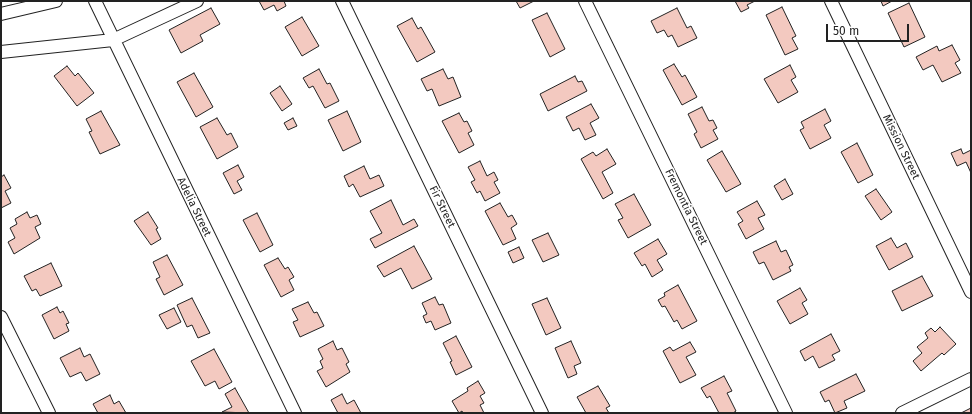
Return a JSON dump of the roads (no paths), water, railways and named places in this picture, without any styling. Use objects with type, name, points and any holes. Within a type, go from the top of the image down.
[{"type":"street","points":[[1,14],[56,1]]},
{"type":"street","name":"Adelia Street","points":[[94,1],[295,413]]},
{"type":"street","points":[[1,52],[113,40],[197,1]]},
{"type":"street","name":"Fir Street","points":[[342,1],[542,413]]},
{"type":"street","name":"Fremontia Street","points":[[585,1],[786,413]]},
{"type":"street","name":"Mission Street","points":[[831,1],[971,292]]},
{"type":"street","points":[[1,317],[49,413]]},
{"type":"street","points":[[902,413],[971,379]]}]
